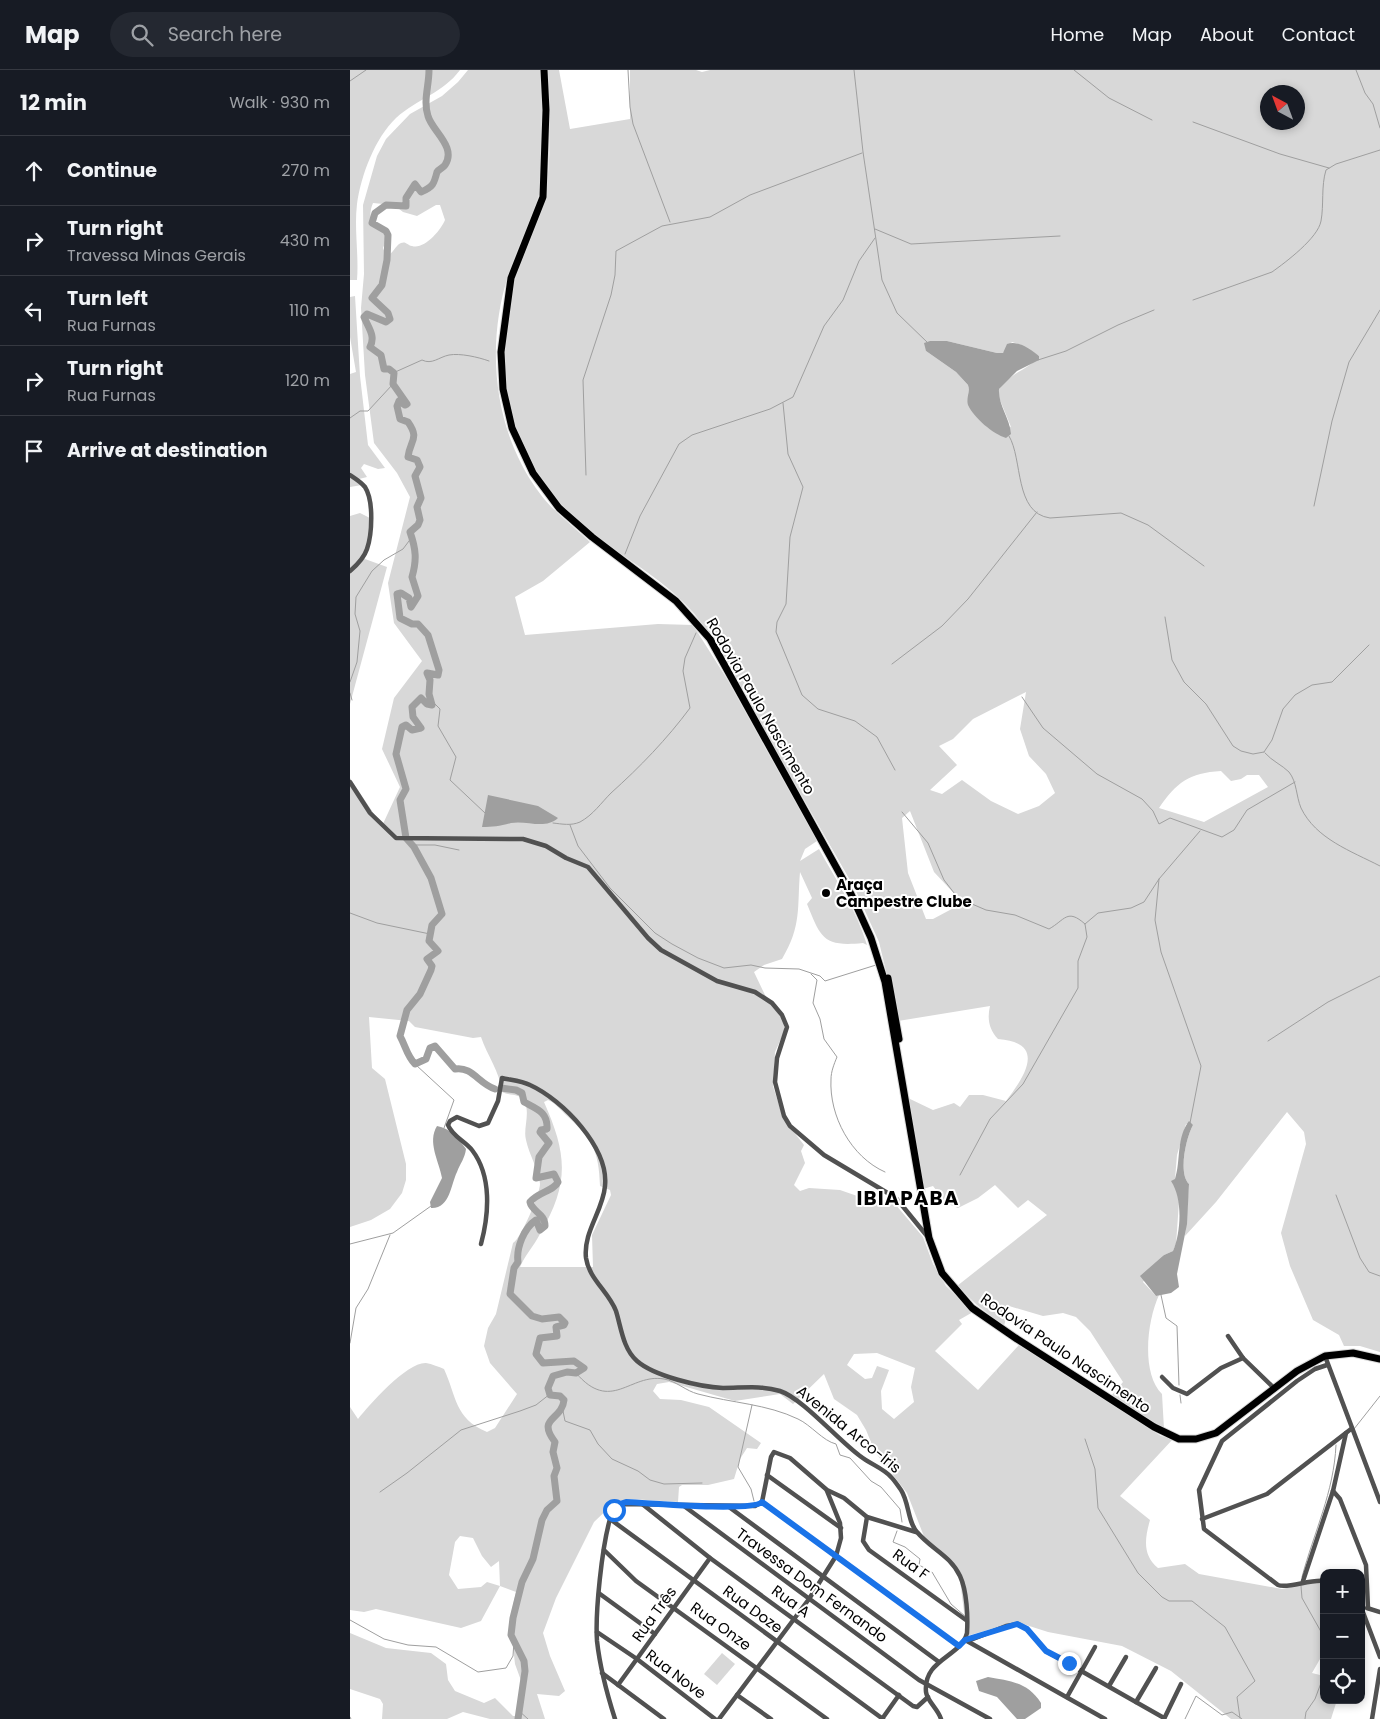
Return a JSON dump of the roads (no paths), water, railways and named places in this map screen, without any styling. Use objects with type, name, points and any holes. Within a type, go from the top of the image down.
[{"type":"main road","name":"Rodovia Paulo Nascimento","points":[[544,70],[546,110],[543,196],[511,278],[500,352],[503,389],[512,428],[533,473],[559,508],[592,537],[676,601],[705,632],[835,864],[847,878],[860,901],[882,956],[895,1010],[899,1058],[929,1238],[942,1273],[972,1308],[1017,1340],[1166,1434],[1187,1440],[1206,1437],[1224,1428],[1260,1405],[1275,1388],[1306,1365],[1325,1356],[1353,1353],[1380,1359]]},
{"type":"street","points":[[350,475],[364,486],[369,495],[371,507],[367,550],[362,560],[350,571]]},
{"type":"street","points":[[350,782],[376,821],[392,836],[401,838],[517,839],[546,846],[588,868],[648,938],[661,950],[708,976],[755,992],[772,1004],[782,1015],[787,1027],[777,1058],[775,1082],[784,1116],[790,1126],[824,1155],[896,1198],[929,1238]]},
{"type":"street","name":"Avenida Arco-Íris","points":[[481,1244],[486,1212],[486,1188],[476,1157],[467,1145],[450,1130],[448,1124],[457,1117],[479,1126],[488,1123],[495,1110],[502,1078],[529,1084],[542,1091],[573,1119],[598,1150],[604,1164],[606,1185],[587,1239],[586,1258],[588,1269],[613,1303],[630,1354],[644,1366],[688,1382],[721,1388],[758,1386],[782,1392],[798,1401],[847,1446],[890,1476],[904,1496],[916,1532]]},
{"type":"street","points":[[1228,1336],[1243,1358],[1275,1388]]},
{"type":"street","points":[[1325,1356],[1380,1502]]},
{"type":"street","points":[[1162,1377],[1173,1388],[1187,1394],[1221,1368],[1243,1358]]},
{"type":"street","points":[[1320,1581],[1303,1581],[1284,1587],[1278,1585],[1206,1531],[1202,1527],[1199,1490],[1222,1441],[1260,1405],[1308,1373],[1327,1365]]},
{"type":"street","points":[[1202,1519],[1268,1494],[1351,1429]]},
{"type":"street","points":[[1303,1581],[1333,1491],[1346,1433]]},
{"type":"street","points":[[615,1719],[602,1673],[597,1632],[604,1550],[610,1519],[614,1510],[620,1504],[641,1503],[728,1507],[756,1506],[762,1502],[772,1454],[778,1452],[799,1465],[827,1490],[844,1498],[867,1517],[916,1532],[944,1554],[958,1571],[962,1581],[968,1631],[966,1641]]},
{"type":"street","points":[[767,1475],[840,1528]]},
{"type":"street","points":[[717,1719],[809,1599],[836,1556],[841,1538],[840,1528],[835,1506],[827,1490]]},
{"type":"street","points":[[1333,1491],[1340,1499],[1366,1564],[1365,1586]]},
{"type":"street","points":[[762,1502],[959,1646]]},
{"type":"street","name":"Rua A","points":[[641,1503],[710,1558],[914,1707],[928,1697]]},
{"type":"street","name":"Travessa Dom Fernando","points":[[683,1505],[919,1680],[990,1719]]},
{"type":"street","points":[[728,1507],[939,1662]]},
{"type":"street","name":"Rua F","points":[[867,1517],[863,1535],[865,1546],[966,1620]]},
{"type":"street","name":"Rua Doze","points":[[610,1519],[882,1719]]},
{"type":"street","name":"Rua Onze","points":[[604,1550],[628,1574],[827,1719]]},
{"type":"street","name":"Rua Três","points":[[618,1685],[710,1558]]},
{"type":"street","points":[[600,1594],[655,1634]]},
{"type":"street","points":[[1365,1608],[1380,1612]]},
{"type":"street","points":[[1365,1611],[1380,1657]]},
{"type":"street","points":[[941,1719],[928,1697],[927,1683],[929,1674],[939,1662],[966,1641],[1006,1626],[1018,1624],[1027,1629],[1046,1651],[1082,1670],[1164,1719],[1181,1684]]},
{"type":"street","name":"Rua Nove","points":[[597,1632],[637,1659],[717,1719]]},
{"type":"street","points":[[966,1641],[1105,1719]]},
{"type":"street","points":[[1067,1696],[1095,1647]]},
{"type":"street","points":[[1109,1686],[1126,1657]]},
{"type":"street","points":[[1136,1702],[1156,1668]]},
{"type":"street","points":[[1372,1719],[1380,1669]]},
{"type":"street","points":[[602,1673],[664,1719]]},
{"type":"street","points":[[737,1695],[772,1719]]},
{"type":"street","points":[[882,1719],[899,1695]]},
{"type":"waterway","points":[[350,81],[366,70]]},
{"type":"waterway","points":[[429,70],[426,99],[428,116],[446,146],[448,158],[445,165],[437,172],[431,187],[421,192],[415,184],[406,198],[406,206],[386,205],[375,213],[372,223],[386,231],[388,235],[387,260],[382,285],[372,298],[388,313],[390,319],[386,322],[367,314],[364,317],[372,335],[370,347],[381,355],[384,369],[389,369],[394,373],[393,384],[407,404],[405,405],[399,401],[397,406],[400,419],[408,422],[414,436],[408,457],[417,460],[420,467],[415,476],[421,498],[417,507],[420,520],[418,525],[410,532],[415,554],[412,577],[418,596],[411,607],[409,598],[401,593],[397,594],[400,618],[412,624],[418,624],[428,635],[439,670],[438,675],[427,673],[430,680],[429,694],[432,705],[427,704],[421,698],[412,707],[413,717],[421,728],[412,730],[406,725],[402,727],[396,754],[406,789],[400,800],[406,838],[414,847],[431,878],[442,914],[432,925],[429,941],[438,951],[427,959],[432,966],[431,970],[420,994],[407,1010],[400,1036],[408,1055],[415,1064],[426,1059],[430,1048],[435,1046],[455,1069],[466,1070],[489,1087],[495,1089]]},
{"type":"waterway","points":[[628,70],[633,124],[670,222]]},
{"type":"waterway","points":[[854,70],[863,152],[882,280],[897,313],[928,343]]},
{"type":"waterway","points":[[1074,70],[1109,98],[1152,120]]},
{"type":"waterway","points":[[1356,70],[1365,93],[1373,104],[1380,128]]},
{"type":"waterway","points":[[1193,122],[1280,154],[1329,168]]},
{"type":"waterway","points":[[1193,300],[1272,272],[1285,262],[1301,249],[1319,228],[1326,170],[1336,164],[1380,150]]},
{"type":"waterway","points":[[586,475],[583,380],[611,295],[615,275],[616,251],[662,226],[710,217],[750,195],[862,153]]},
{"type":"waterway","points":[[875,229],[911,244],[1060,236]]},
{"type":"waterway","points":[[625,554],[640,516],[679,444],[692,435],[770,409],[793,397],[824,326],[843,300],[859,261],[875,238]]},
{"type":"waterway","points":[[1038,360],[1066,351],[1118,325],[1154,310]]},
{"type":"waterway","points":[[1314,506],[1332,421],[1349,362],[1380,310]]},
{"type":"waterway","points":[[393,373],[422,360],[429,362],[449,355],[469,356],[489,361]]},
{"type":"waterway","points":[[350,418],[360,411],[368,411],[393,384]]},
{"type":"waterway","points":[[783,403],[788,454],[803,487],[790,537],[786,604],[777,622],[776,632],[802,695],[818,709],[855,721],[877,737],[895,770]]},
{"type":"waterway","points":[[1009,436],[1025,496],[1030,506],[1038,514],[1050,518],[1121,513],[1148,525],[1204,566]]},
{"type":"waterway","points":[[892,664],[942,626],[968,599],[1037,512]]},
{"type":"waterway","points":[[350,682],[357,662],[360,631],[355,614],[356,597],[372,571],[384,560],[403,549],[412,537]]},
{"type":"waterway","points":[[1165,617],[1172,660],[1184,682],[1206,704],[1233,746],[1241,751],[1253,754],[1264,752]]},
{"type":"waterway","points":[[553,823],[573,824],[589,816],[653,752],[690,708],[683,671],[685,658],[696,633]]},
{"type":"waterway","points":[[1264,752],[1272,740],[1283,709],[1295,695],[1312,685],[1332,682],[1369,645]]},
{"type":"waterway","points":[[350,693],[352,700]]},
{"type":"waterway","points":[[1022,697],[1043,728],[1097,774],[1142,799],[1153,811],[1159,824],[1170,818],[1222,837],[1234,830],[1247,810],[1295,782]]},
{"type":"waterway","points":[[432,701],[440,709],[438,726],[456,757],[450,780],[485,813]]},
{"type":"waterway","points":[[1265,753],[1289,772],[1294,780],[1301,808],[1316,828],[1335,843],[1380,866]]},
{"type":"waterway","points":[[902,812],[928,843],[944,880],[958,898],[986,910],[1015,915],[1049,929],[1070,916],[1079,919],[1085,924],[1087,937],[1078,961],[1078,988],[1023,1084],[990,1119],[960,1175]]},
{"type":"waterway","points":[[570,825],[578,846],[610,888],[655,933],[698,958],[724,968],[751,965],[765,968],[799,969],[820,976],[825,981],[876,965]]},
{"type":"waterway","points":[[1085,924],[1098,913],[1131,908],[1144,902],[1159,879],[1200,831]]},
{"type":"waterway","points":[[413,845],[435,845],[459,850]]},
{"type":"waterway","points":[[1159,879],[1155,920],[1161,952],[1201,1066],[1190,1123]]},
{"type":"waterway","points":[[350,913],[377,923],[430,934]]},
{"type":"waterway","points":[[811,974],[817,980],[813,1003],[820,1019],[824,1039],[837,1057],[832,1071],[831,1093],[838,1121],[852,1146],[873,1165],[885,1172]]},
{"type":"waterway","points":[[1268,1041],[1328,1002],[1380,976]]},
{"type":"waterway","points":[[416,1065],[454,1100],[444,1128]]},
{"type":"waterway","points":[[501,1088],[516,1090],[522,1093],[524,1102],[544,1115],[547,1129],[540,1132],[549,1143],[539,1157],[536,1178],[554,1174],[558,1182],[553,1188],[530,1202],[543,1218],[545,1226],[540,1230],[536,1220],[525,1233],[518,1251],[518,1262],[514,1268],[510,1294],[532,1316],[542,1319],[559,1317],[565,1323],[556,1327],[557,1336],[540,1338],[536,1354],[543,1363],[574,1361],[584,1368],[576,1373],[567,1372],[553,1376],[548,1388],[550,1395],[560,1396],[564,1400],[562,1407],[549,1423],[548,1428],[555,1442],[553,1452],[557,1468],[554,1476],[557,1501],[547,1510],[542,1520],[533,1559],[522,1582],[513,1618],[511,1635],[524,1661],[525,1671],[518,1719]]},
{"type":"waterway","points":[[1336,1195],[1360,1258],[1369,1272],[1380,1276]]},
{"type":"waterway","points":[[350,1244],[393,1233],[431,1206]]},
{"type":"waterway","points":[[350,1343],[356,1308],[368,1289],[390,1235]]},
{"type":"waterway","points":[[1161,1295],[1166,1318],[1177,1326],[1179,1385]]},
{"type":"waterway","points":[[576,1373],[588,1385],[600,1390],[610,1391],[641,1381],[664,1379],[698,1394],[762,1407],[798,1419],[826,1440],[836,1444],[840,1455],[850,1458],[871,1481],[881,1487],[900,1509],[902,1522]]},
{"type":"waterway","points":[[380,1492],[461,1430],[536,1405],[550,1394]]},
{"type":"waterway","points":[[1180,1395],[1181,1403]]},
{"type":"waterway","points":[[1354,1429],[1380,1396]]},
{"type":"waterway","points":[[752,1405],[738,1467],[751,1489],[754,1501]]},
{"type":"waterway","points":[[562,1406],[565,1421],[590,1430],[598,1444],[612,1459],[638,1471],[650,1480],[664,1484],[702,1483]]},
{"type":"waterway","points":[[1085,1439],[1095,1469],[1098,1508],[1138,1573],[1162,1597],[1169,1601],[1192,1601],[1225,1627],[1255,1681],[1237,1697],[1240,1718]]},
{"type":"waterway","points":[[1302,1577],[1328,1496],[1336,1445]]},
{"type":"waterway","points":[[897,1531],[893,1542],[905,1547],[920,1559],[919,1565],[932,1572],[951,1604],[966,1617]]},
{"type":"waterway","points":[[1301,1586],[1302,1598],[1320,1630]]},
{"type":"waterway","points":[[350,1620],[384,1639],[408,1645],[436,1647],[478,1672],[506,1668],[513,1656],[514,1641]]},
{"type":"waterway","points":[[1305,1719],[1306,1712],[1315,1699],[1320,1686]]},
{"type":"waterway","points":[[1185,1719],[1196,1696],[1222,1715],[1232,1712],[1242,1719]]},
{"type":"waterway","points":[[518,1710],[528,1719]]},
{"type":"place","name":"Araça Campestre Clube","points":[[826,893]]},
{"type":"district","name":"IBIAPABA","points":[[908,1198]]}]
